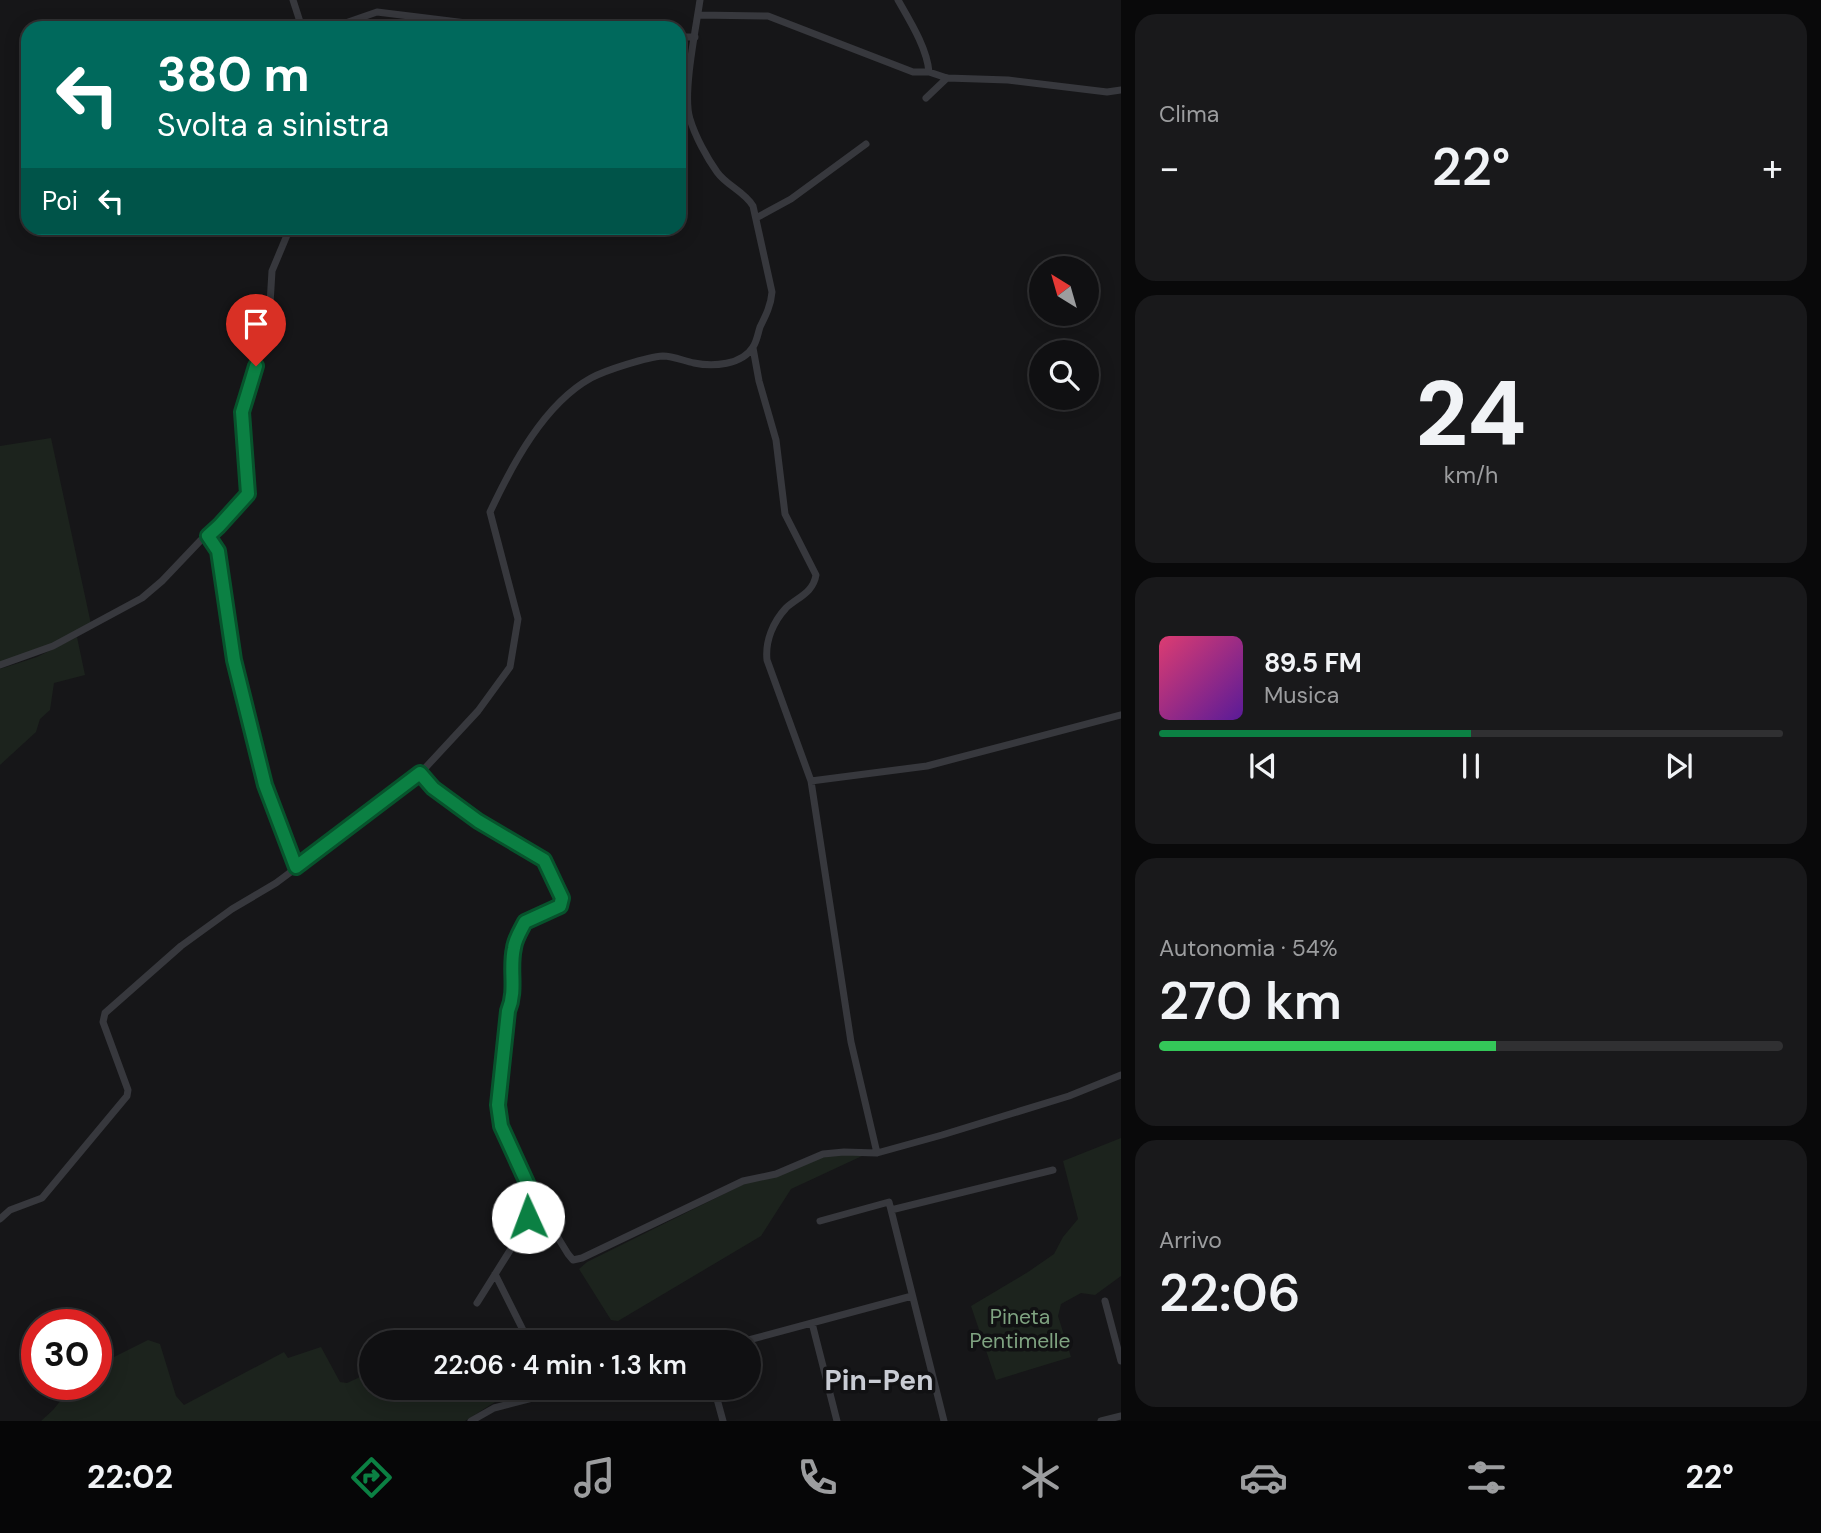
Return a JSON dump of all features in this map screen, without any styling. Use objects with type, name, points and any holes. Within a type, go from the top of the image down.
[{"type":"street","points":[[293,0],[300,21]]},
{"type":"street","points":[[700,0],[688,85],[690,120],[719,175],[749,199],[756,218],[772,292],[772,301],[753,348],[758,381],[776,440],[785,514],[816,575],[815,584],[781,614],[768,638],[766,648],[772,678],[811,781],[851,1042],[877,1153]]},
{"type":"street","points":[[898,0],[911,22],[929,64],[929,72]]},
{"type":"street","points":[[351,21],[377,12],[450,21]]},
{"type":"street","points":[[698,15],[768,16],[913,72],[929,72],[947,78],[1008,80],[1107,92],[1121,90]]},
{"type":"street","points":[[686,37],[695,37]]},
{"type":"street","points":[[926,98],[947,78]]},
{"type":"street","points":[[756,218],[791,199],[866,144]]},
{"type":"street","points":[[0,665],[53,646],[142,598],[219,526],[248,494],[242,412],[253,380],[270,304],[272,271],[287,235]]},
{"type":"street","points":[[0,1219],[10,1210],[42,1198],[127,1096],[128,1090],[103,1021],[105,1013],[181,946],[232,909],[276,883],[420,773],[478,712],[510,667],[518,619],[490,512],[529,439],[562,400],[594,376],[623,366],[663,356],[697,364],[718,365],[734,360],[753,348]]},
{"type":"street","points":[[208,536],[218,551],[234,660],[265,785],[296,867]]},
{"type":"street","points":[[811,781],[926,766],[1121,715]]},
{"type":"street","points":[[420,773],[433,788],[478,821],[544,860],[562,898],[560,906],[525,922],[513,948],[513,999],[508,1011],[498,1105],[501,1126],[533,1196],[573,1259],[582,1258],[743,1181],[776,1174],[823,1154],[877,1153],[1069,1096],[1121,1075]]},
{"type":"street","points":[[891,1210],[1053,1170]]},
{"type":"street","points":[[477,1303],[528,1217],[533,1196]]},
{"type":"street","points":[[820,1221],[889,1202],[944,1421]]},
{"type":"street","points":[[495,1274],[523,1330]]},
{"type":"street","points":[[761,1337],[912,1296]]},
{"type":"street","points":[[1105,1301],[1121,1361]]},
{"type":"street","points":[[811,1323],[837,1421]]},
{"type":"street","points":[[471,1421],[494,1408],[525,1400]]},
{"type":"street","points":[[717,1400],[723,1421]]},
{"type":"street","points":[[1101,1421],[1121,1416]]},
{"type":"green space","points":[[51,438],[91,624],[54,645],[0,664],[0,446]]},
{"type":"green space","points":[[77,637],[85,675],[54,683],[50,710],[40,719],[36,732],[0,765],[0,669],[37,657]]},
{"type":"green space","name":"Pineta Pentimelle","points":[[1121,1138],[1121,1276],[1095,1295],[1081,1293],[1061,1304],[1058,1316],[1071,1357],[996,1380],[971,1306],[1054,1254],[1063,1237],[1078,1219],[1063,1161]]},
{"type":"green space","points":[[832,1153],[862,1156],[791,1189],[761,1236],[618,1321],[611,1320],[579,1269],[587,1262],[744,1184]]},
{"type":"green space","points":[[148,1340],[160,1344],[176,1396],[184,1405],[284,1352],[288,1358],[321,1347],[340,1382],[347,1383],[359,1378],[359,1400],[502,1400],[465,1421],[41,1421],[61,1400],[112,1400],[112,1358]]},
{"type":"district","name":"Pin-Pen","points":[[879,1380]]},
{"type":"route","points":[[256,366],[242,412],[248,494],[208,536],[218,551],[234,660],[265,785],[296,867],[420,773],[433,788],[478,821],[544,860],[562,898],[560,906],[525,922],[513,948],[513,999],[508,1011],[498,1105],[501,1126],[533,1196],[528,1217]]}]
